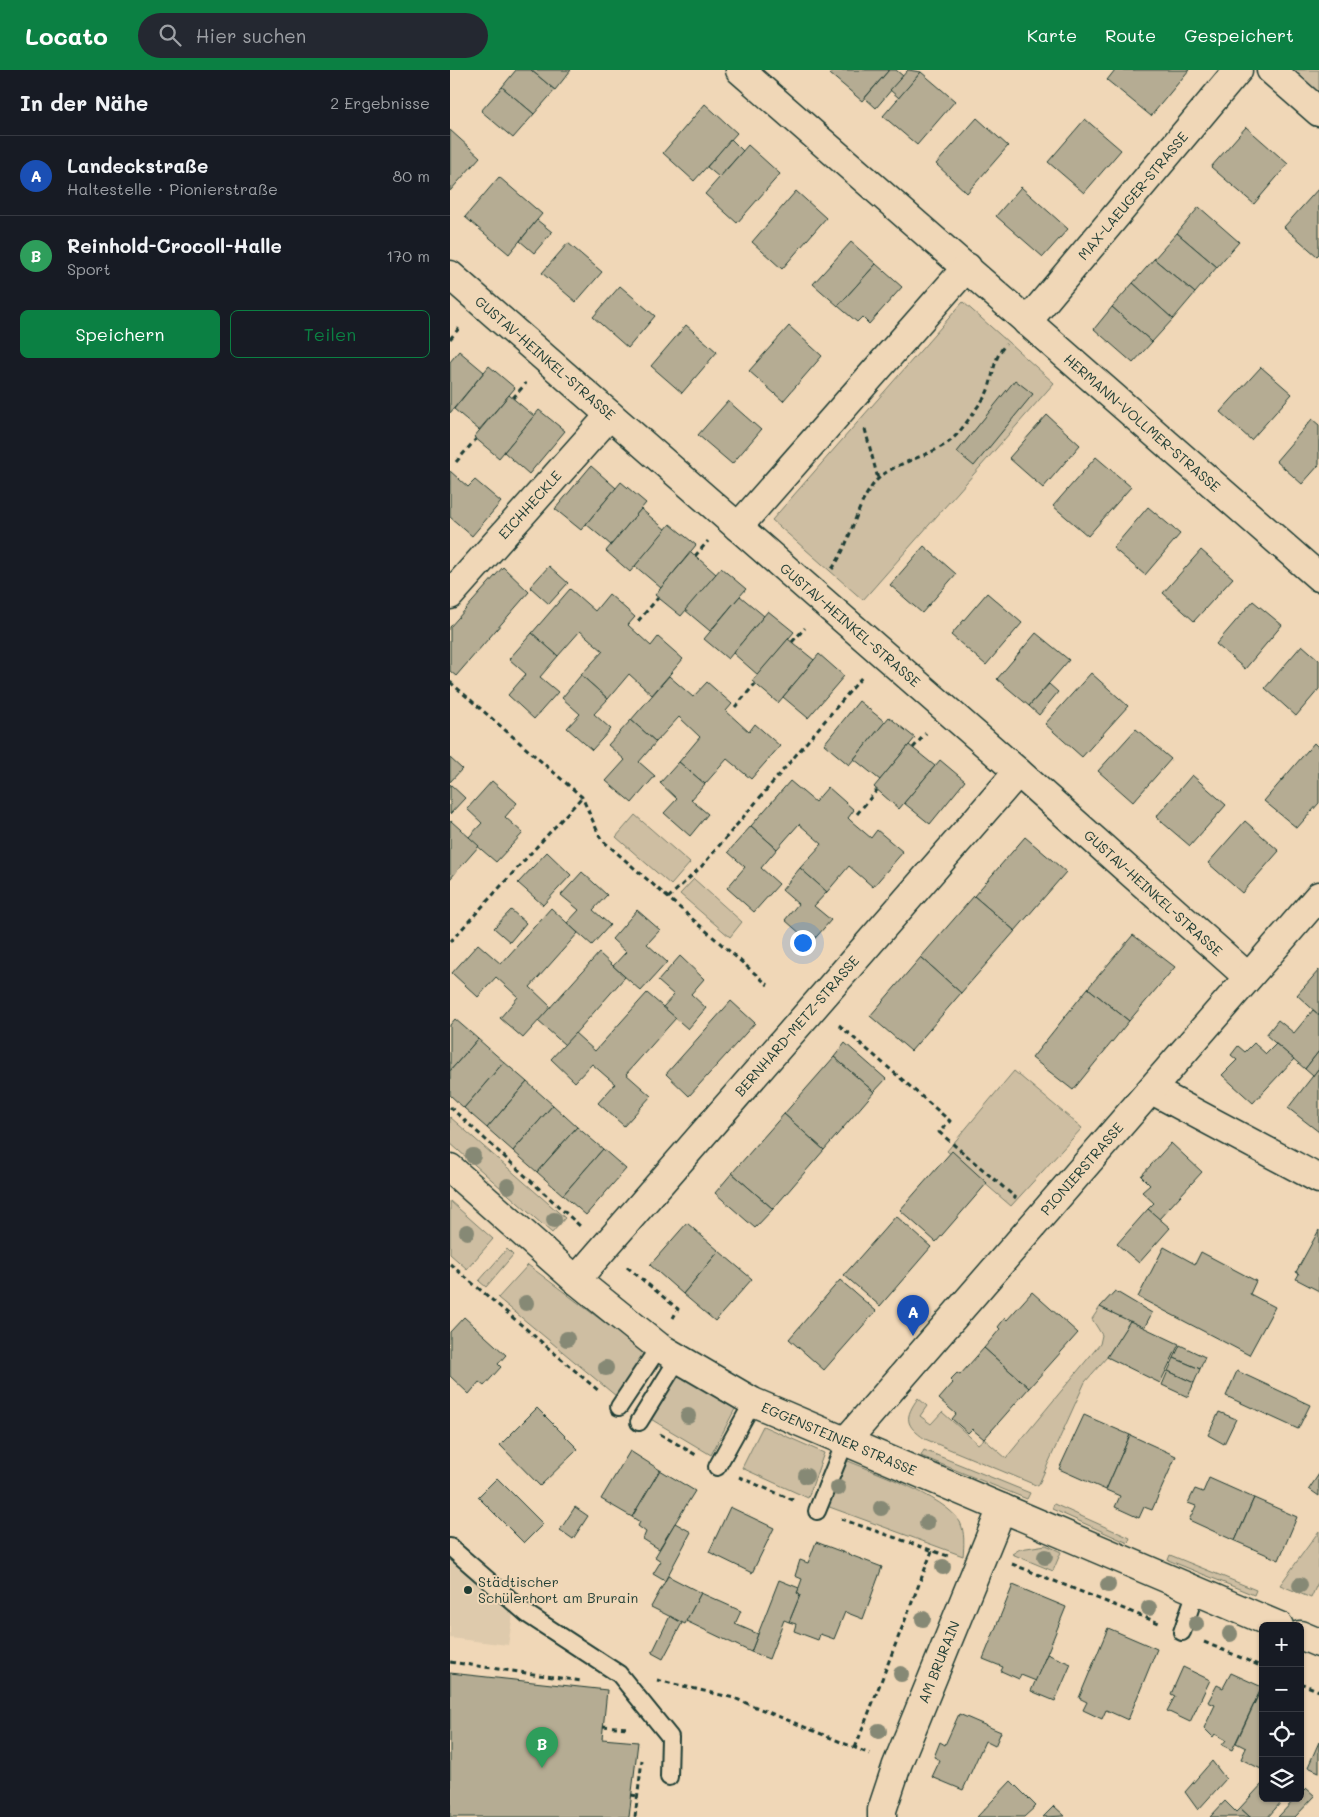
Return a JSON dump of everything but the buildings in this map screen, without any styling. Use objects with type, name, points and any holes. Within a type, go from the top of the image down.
[{"type":"street","name":"HERMANN-VOLLMER-STRASSE","points":[[740,70],[1319,577]]},
{"type":"street","name":"MAX-LAEUGER-STRASSE","points":[[1028,322],[1238,70]]},
{"type":"street","points":[[1271,70],[1319,112]]},
{"type":"street","points":[[738,527],[967,267]]},
{"type":"street","name":"GUSTAV-HEINKEL-STRASSE","points":[[450,275],[1018,772],[1248,977]]},
{"type":"street","name":"EICHHECKLE","points":[[450,595],[610,415]]},
{"type":"street","name":"BERNHARD-METZ-STRASSE","points":[[576,1280],[1018,772]]},
{"type":"street","name":"PIONIERSTRASSE","points":[[845,1442],[1319,896]]},
{"type":"street","points":[[1152,1090],[1319,1179]]},
{"type":"street","name":"EGGENSTEINER STRASSE","points":[[450,1168],[576,1280],[668,1353],[753,1402],[1270,1622]]},
{"type":"street","name":"AM BRURAIN","points":[[882,1817],[882,1810],[897,1765],[1002,1508]]},
{"type":"street","points":[[1304,1637],[1319,1643]]},
{"type":"lane","points":[[619,1407],[668,1353]]},
{"type":"lane","points":[[639,1422],[668,1353]]},
{"type":"lane","points":[[717,1467],[753,1402]]},
{"type":"lane","points":[[818,1511],[845,1442]]},
{"type":"lane","points":[[450,1547],[527,1614],[620,1674],[670,1737],[669,1777]]},
{"type":"lane","points":[[1182,1632],[1196,1591]]},
{"type":"path","points":[[813,593],[840,558],[863,499],[878,479],[909,461],[950,442],[988,394],[997,354],[1028,322]]},
{"type":"path","points":[[856,392],[878,479]]},
{"type":"path","points":[[456,462],[476,439]]},
{"type":"path","points":[[638,621],[658,598]]},
{"type":"path","points":[[668,898],[701,867],[882,654]]},
{"type":"path","points":[[450,682],[582,797],[601,839],[768,985]]},
{"type":"path","points":[[735,707],[756,684]]},
{"type":"path","points":[[857,814],[877,790]]},
{"type":"path","points":[[450,942],[582,797]]},
{"type":"path","points":[[816,1005],[950,1121],[939,1132],[1039,1218]]},
{"type":"path","points":[[450,1107],[604,1248],[678,1309],[668,1353]]},
{"type":"path","points":[[450,1264],[619,1407]]},
{"type":"path","points":[[639,1422],[717,1467],[818,1511],[932,1551],[980,1559],[1182,1632],[1259,1665]]},
{"type":"path","points":[[855,1748],[932,1551]]},
{"type":"path","points":[[450,1662],[587,1682]]},
{"type":"path","points":[[603,1726],[645,1730],[651,1678],[734,1698],[897,1765]]},
{"type":"path","points":[[1304,1685],[1319,1691]]},
{"type":"path","points":[[635,1817],[642,1756]]},
{"type":"path","points":[[632,1795],[638,1796]]},
{"type":"shaded area","points":[[1290,70],[1319,70],[1319,95]]},
{"type":"shaded area","points":[[963,302],[1054,383],[863,600],[772,520]]},
{"type":"shaded area","points":[[635,815],[690,863],[671,885],[616,837]]},
{"type":"shaded area","points":[[694,879],[742,922],[730,937],[680,894]]},
{"type":"shaded area","points":[[1014,1071],[1082,1128],[1011,1206],[947,1151]]},
{"type":"shaded area","points":[[450,1117],[565,1218],[552,1233],[450,1143]]},
{"type":"shaded area","points":[[450,1201],[493,1239],[467,1269],[450,1254]]},
{"type":"shaded area","points":[[507,1249],[513,1255],[486,1287],[479,1281]]},
{"type":"shaded area","points":[[528,1265],[645,1353],[616,1396],[498,1298]]},
{"type":"shaded area","points":[[1100,1307],[1130,1321],[1107,1357],[1085,1382],[1038,1486],[925,1439],[910,1425],[910,1411],[918,1398],[927,1406],[920,1416],[931,1424],[942,1412],[978,1444],[984,1439],[1006,1458],[1100,1344],[1102,1335],[1092,1319]]},
{"type":"shaded area","points":[[676,1375],[735,1409],[711,1455],[649,1418]]},
{"type":"shaded area","points":[[763,1426],[824,1453],[808,1498],[742,1468]]},
{"type":"shaded area","points":[[924,1450],[1030,1493],[1027,1499],[921,1456]]},
{"type":"shaded area","points":[[841,1458],[906,1485],[952,1512],[960,1522],[963,1530],[963,1556],[824,1505]]},
{"type":"shaded area","points":[[1054,1504],[1130,1538],[1128,1543],[1052,1509]]},
{"type":"shaded area","points":[[1319,1531],[1319,1580],[1311,1598],[1280,1585]]},
{"type":"shaded area","points":[[1046,1545],[1061,1552],[1053,1571],[1012,1554],[1020,1549]]},
{"type":"shaded area","points":[[1170,1555],[1256,1590],[1254,1595],[1168,1560]]},
{"type":"shaded area","name":"Städtischer Schülerhort am Brurain","points":[[450,1560],[513,1615],[508,1645],[450,1638]]},
{"type":"place","name":"Landeckstraße","points":[[913,1336]]},
{"type":"place","name":"Städtischer Schülerhort am Brurain","points":[[468,1590]]},
{"type":"place","name":"Reinhold-Crocoll-Halle","points":[[542,1768]]}]
